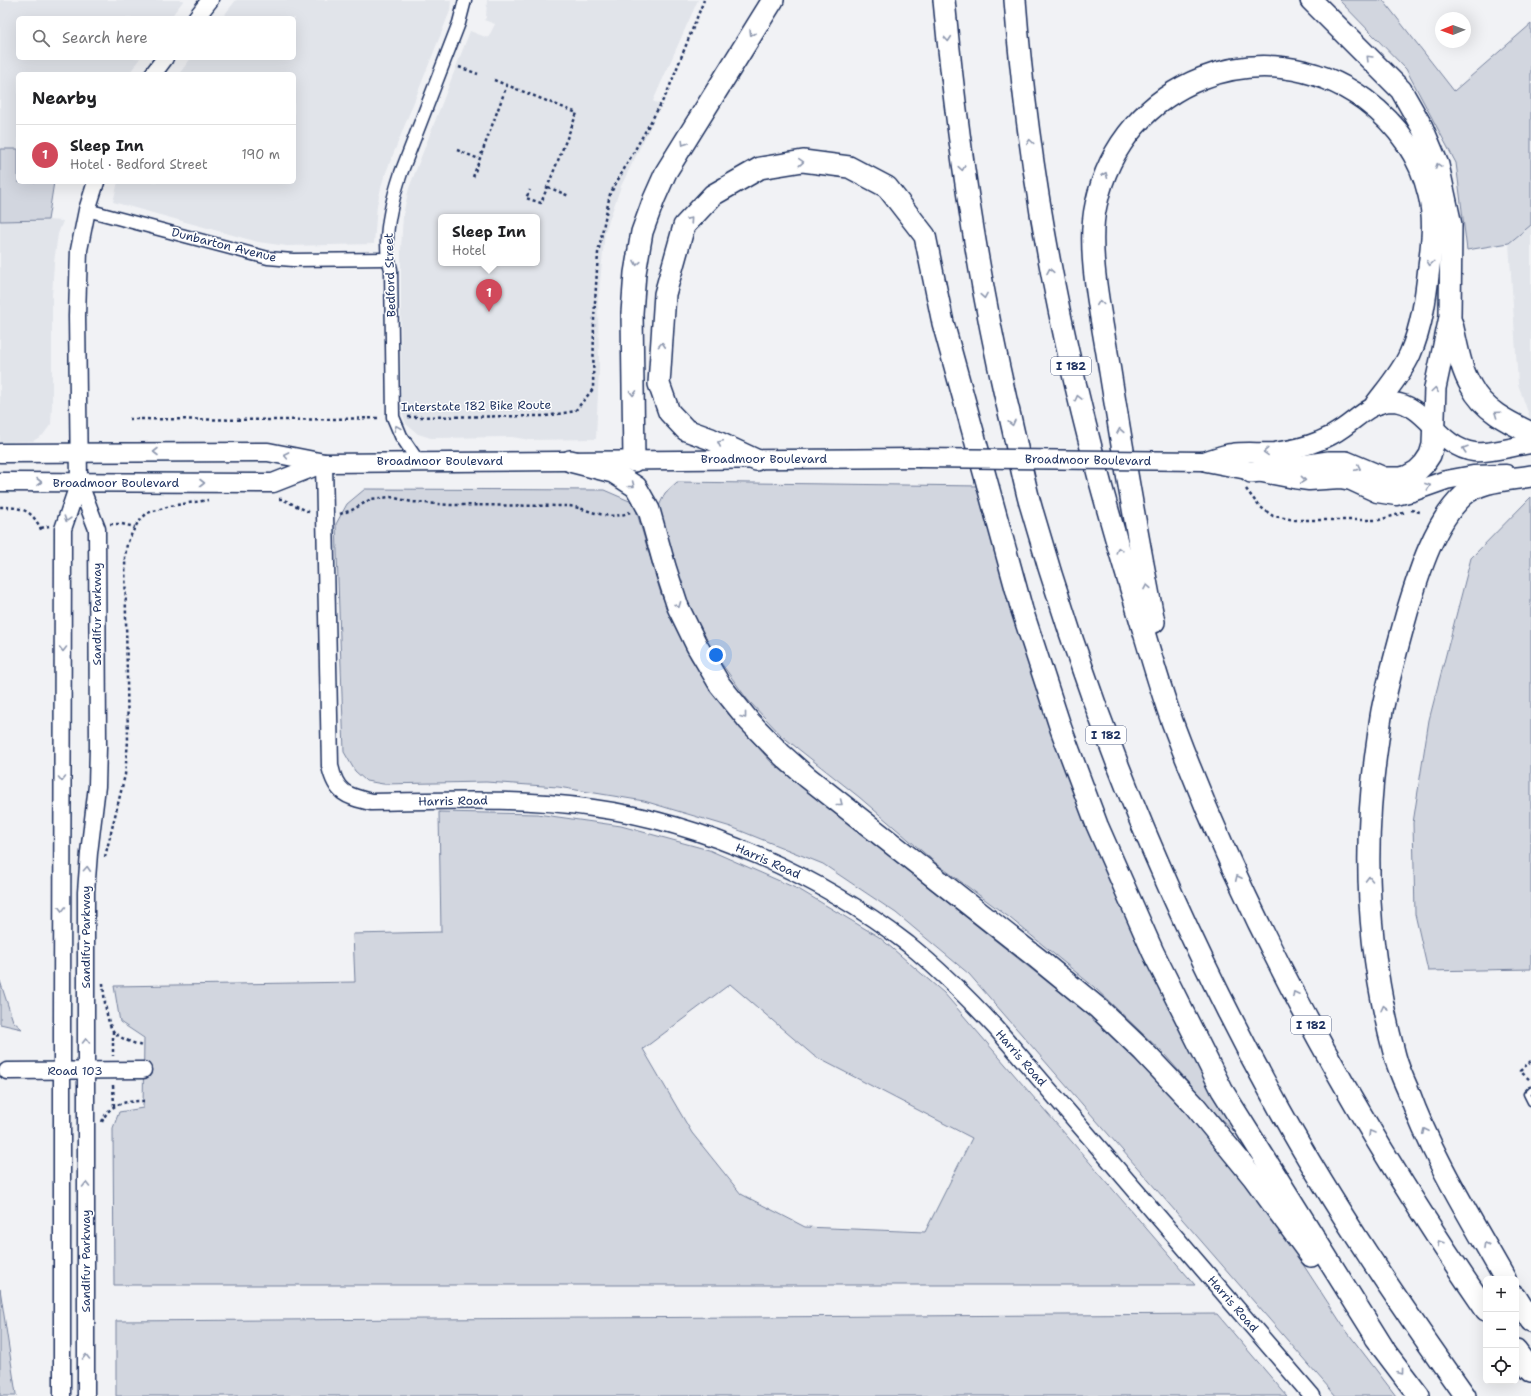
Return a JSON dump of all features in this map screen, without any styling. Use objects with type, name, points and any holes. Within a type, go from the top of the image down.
[{"type":"highway","points":[[634,460],[632,313],[635,273],[642,232],[666,172],[773,0]]},
{"type":"highway","name":"I 182","points":[[944,0],[961,160],[974,245],[990,328],[1029,498],[1074,643],[1102,724],[1166,882],[1202,959],[1273,1097],[1323,1184],[1368,1257],[1416,1328],[1465,1396]]},
{"type":"highway","name":"I 182","points":[[1015,0],[1025,107],[1037,194],[1051,274],[1077,395],[1111,523],[1172,721],[1238,878],[1274,954],[1313,1030],[1354,1104],[1398,1176],[1443,1248],[1483,1306]]},
{"type":"highway","points":[[1247,479],[1296,467],[1329,462],[1346,462],[1384,478],[1401,478],[1417,471],[1424,464],[1430,456],[1433,445],[1435,388],[1450,317],[1451,225],[1438,165],[1422,127],[1401,90],[1311,0]]},
{"type":"highway","points":[[1172,721],[1137,535],[1102,324],[1093,242],[1095,207],[1102,181],[1113,154],[1139,120],[1168,95],[1186,84],[1219,72],[1240,68],[1261,66],[1283,67],[1306,72],[1331,80],[1356,94],[1377,109],[1397,129],[1411,149],[1422,172],[1430,196],[1433,224],[1427,287],[1419,326],[1411,353],[1398,376],[1376,404]]},
{"type":"highway","points":[[756,460],[711,439],[686,430],[669,412],[659,384],[665,294],[684,226],[712,195],[760,168],[803,161],[849,168],[887,187],[925,236],[943,322],[1022,610],[1061,729],[1098,825],[1152,952],[1222,1090],[1384,1349]]},
{"type":"highway","points":[[1450,317],[1470,386],[1480,400],[1494,413],[1513,425],[1531,433]]},
{"type":"highway","points":[[570,461],[613,472],[636,487],[649,510],[678,606],[697,646],[720,685],[748,721],[807,778],[1037,958],[1098,1008],[1143,1051],[1195,1106],[1253,1177],[1319,1268],[1384,1349],[1419,1396]]},
{"type":"highway","points":[[1503,1276],[1443,1170],[1415,1110],[1396,1058],[1379,986],[1370,913],[1369,850],[1371,790],[1383,707],[1422,563],[1448,512],[1464,495],[1481,485],[1531,476]]},
{"type":"highway","points":[[1519,1302],[1531,1321]]},
{"type":"highway","points":[[1519,1355],[1531,1371]]},
{"type":"main road","points":[[198,16],[210,0]]},
{"type":"main road","points":[[154,72],[164,60]]},
{"type":"main road","name":"Sandifur Parkway","points":[[62,1396],[64,530],[79,482],[77,316],[78,250],[87,210],[95,184]]},
{"type":"main road","name":"Broadmoor Boulevard","points":[[0,453],[268,452],[324,462],[918,458],[1203,461],[1232,453],[1274,452],[1295,449],[1319,441],[1342,428],[1376,404],[1393,402],[1408,406],[1425,418],[1446,440],[1460,448],[1474,452],[1531,444]]},
{"type":"main road","name":"Broadmoor Boulevard","points":[[1203,461],[1247,479],[1309,481],[1340,479],[1351,481],[1377,493],[1396,496],[1446,480],[1473,474],[1497,473],[1531,476]]},
{"type":"main road","name":"Broadmoor Boulevard","points":[[0,482],[273,483],[324,462]]},
{"type":"main road","name":"Harris Road","points":[[324,462],[330,766],[335,783],[342,792],[353,798],[371,802],[516,800],[594,808],[634,815],[720,841],[749,852],[803,877],[837,896],[908,944],[944,974],[970,1001],[1001,1034],[1312,1396]]},
{"type":"main road","name":"Sandifur Parkway","points":[[79,482],[97,528],[97,786],[88,853],[86,892],[86,1396]]},
{"type":"main road","name":"Road 103","points":[[7,1071],[143,1070]]},
{"type":"street","name":"Bedford Street","points":[[418,461],[401,436],[393,417],[391,269],[387,259],[389,226],[395,192],[459,23],[465,0]]},
{"type":"street","name":"Dunbarton Avenue","points":[[87,210],[268,258],[293,260],[387,259]]},
{"type":"lane","points":[[1531,1090],[1527,1094],[1531,1102]]},
{"type":"path","name":"Interstate 182 Bike Route","points":[[129,419],[284,420],[393,417],[546,416],[575,411],[592,389],[598,253],[610,194],[666,93],[704,0]]},
{"type":"path","points":[[459,67],[478,74]]},
{"type":"path","points":[[494,80],[577,113],[541,203],[526,198],[530,190]]},
{"type":"path","points":[[473,177],[507,85]]},
{"type":"path","points":[[457,150],[479,159]]},
{"type":"path","points":[[548,187],[570,196]]},
{"type":"path","points":[[1247,479],[1259,506],[1272,516],[1295,520],[1378,520],[1411,510],[1420,512]]},
{"type":"path","points":[[275,499],[282,499],[312,514],[340,514],[352,510],[372,499],[391,498],[412,502],[450,505],[568,506],[582,508],[596,514],[613,516],[631,511]]},
{"type":"path","points":[[105,863],[124,774],[128,741],[125,557],[127,544],[137,524],[147,513],[170,506],[213,500]]},
{"type":"path","points":[[0,507],[22,509],[34,516],[42,532]]},
{"type":"path","points":[[102,978],[107,1015],[113,1031],[131,1042],[142,1046]]},
{"type":"path","points":[[1531,1061],[1520,1071],[1531,1081]]},
{"type":"path","points":[[102,1124],[104,1116],[109,1109],[120,1103],[128,1101],[144,1101]]},
{"type":"shaded area","points":[[0,0],[184,0],[172,16],[16,16],[16,60],[139,60],[130,72],[16,72],[16,149],[0,149]]},
{"type":"shaded area","points":[[236,0],[451,0],[450,11],[383,180],[377,205],[374,244],[287,246],[258,242],[113,202],[118,184],[296,184],[296,72],[180,72],[190,60],[296,60],[296,16],[224,16]]},
{"type":"shaded area","points":[[487,0],[698,0],[653,101],[661,105],[621,186],[605,232],[598,302],[599,367],[596,439],[530,440],[512,437],[431,438],[418,434],[406,424],[401,408],[401,249],[403,215],[409,188],[470,31],[488,38],[495,24],[484,20],[486,18]]},
{"type":"shaded area","points":[[1339,0],[1383,0],[1454,91],[1531,24],[1531,225],[1509,243],[1467,250],[1456,163],[1406,69]]},
{"type":"shaded area","points":[[0,149],[16,149],[16,184],[54,184],[48,220],[0,221]]},
{"type":"shaded area","points":[[0,221],[63,221],[58,234],[54,262],[52,296],[51,424],[43,435],[33,441],[0,442]]},
{"type":"shaded area","points":[[1531,225],[1531,421],[1518,384],[1509,243]]},
{"type":"shaded area","points":[[677,482],[980,486],[1023,637],[1246,1143],[1220,1118],[1164,1054],[1094,987],[1010,918],[937,864],[859,797],[782,736],[747,699],[716,656],[691,614],[672,560],[659,506],[665,493]]},
{"type":"shaded area","points":[[365,489],[604,490],[634,503],[661,594],[691,659],[726,711],[772,763],[1108,1030],[1197,1124],[1280,1229],[1345,1329],[1396,1396],[1336,1396],[969,974],[896,913],[823,864],[731,827],[644,801],[558,787],[486,782],[383,784],[366,781],[355,771],[344,752],[336,524],[347,504]]},
{"type":"shaded area","points":[[1531,497],[1531,969],[1428,971],[1415,914],[1413,823],[1429,720],[1471,558]]},
{"type":"shaded area","points":[[439,812],[537,814],[621,826],[709,850],[800,890],[879,937],[944,993],[1195,1285],[114,1285],[113,1128],[119,1112],[143,1108],[144,1038],[120,1022],[114,986],[355,982],[353,934],[441,932]],"holes":[[[730,984],[814,1056],[972,1138],[925,1232],[805,1227],[741,1194],[692,1133],[643,1049]]]},
{"type":"shaded area","points":[[0,981],[13,1021],[22,1029],[0,1024]]},
{"type":"shaded area","points":[[0,1289],[16,1394],[16,1396],[0,1396]]},
{"type":"shaded area","points":[[1217,1314],[1287,1396],[116,1396],[116,1321]]},
{"type":"place","name":"Sleep Inn","points":[[489,312]]}]
